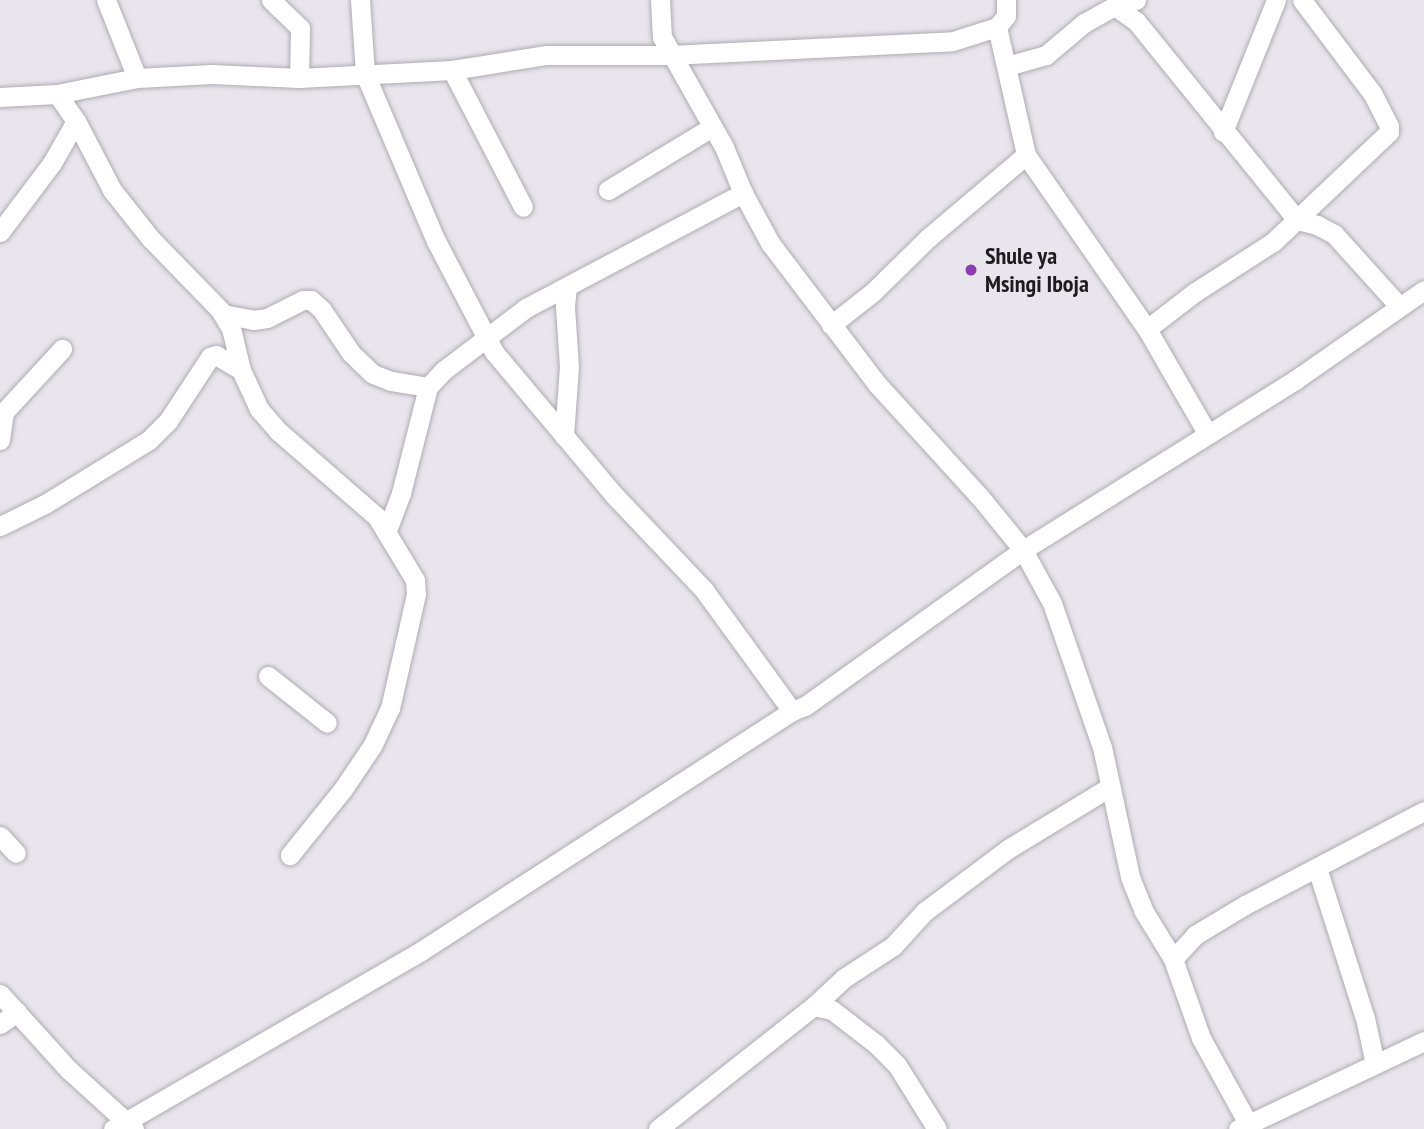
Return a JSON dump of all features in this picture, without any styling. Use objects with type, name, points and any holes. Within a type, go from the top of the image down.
[{"type":"street","points":[[106,0],[137,78]]},
{"type":"street","points":[[271,0],[300,27],[299,78]]},
{"type":"street","points":[[360,0],[365,74],[436,240],[494,352],[614,495],[704,590],[792,711]]},
{"type":"street","points":[[660,0],[662,37],[670,55],[724,147],[743,193],[770,243],[877,384],[980,497],[1023,550],[1052,603],[1102,747],[1130,877],[1143,910],[1173,958],[1202,1038],[1245,1128],[1424,1041]]},
{"type":"street","points":[[0,97],[57,94],[137,78],[212,74],[299,78],[452,70],[547,55],[670,55],[953,41],[997,27],[1006,16],[1006,0]]},
{"type":"street","points":[[1007,66],[1046,55],[1084,23],[1115,6],[1136,0]]},
{"type":"street","points":[[1223,132],[1276,0]]},
{"type":"street","points":[[1147,329],[1195,292],[1273,242],[1389,132],[1389,126],[1357,72],[1328,38],[1302,0]]},
{"type":"street","points":[[1115,6],[1136,21],[1223,132],[1297,220],[1317,225],[1334,234],[1398,306]]},
{"type":"street","points":[[997,27],[1026,155],[1147,329],[1207,433]]},
{"type":"street","points":[[452,70],[523,207]]},
{"type":"street","points":[[57,94],[76,121],[112,190],[150,239],[222,314],[231,328],[241,370],[259,409],[278,430],[377,517],[409,566],[416,594],[390,708],[372,746],[343,789],[290,855]]},
{"type":"street","points":[[0,233],[45,173],[76,121]]},
{"type":"street","points":[[608,190],[712,127]]},
{"type":"street","points":[[831,325],[873,292],[928,238],[1026,155]]},
{"type":"street","points":[[387,530],[401,493],[428,387],[444,370],[526,308],[743,193]]},
{"type":"street","points":[[564,436],[569,367],[565,306],[567,287]]},
{"type":"street","points":[[0,994],[124,1126],[421,951],[792,711],[805,706],[1023,550],[1295,380],[1424,290]]},
{"type":"street","points":[[222,314],[253,320],[267,318],[303,300],[311,300],[322,310],[351,353],[373,374],[428,387]]},
{"type":"street","points":[[0,440],[4,412],[62,349]]},
{"type":"street","points":[[1,522],[44,504],[149,440],[168,421],[210,358],[216,355],[241,370]]},
{"type":"street","points":[[268,676],[327,723]]},
{"type":"street","points":[[658,1129],[814,1006],[844,978],[893,946],[924,912],[1008,849],[1110,787]]},
{"type":"street","points":[[1173,958],[1195,935],[1212,924],[1424,811]]},
{"type":"street","points":[[0,836],[16,853]]},
{"type":"street","points":[[1317,868],[1365,1018],[1375,1063]]},
{"type":"street","points":[[814,1006],[832,1010],[876,1044],[897,1065],[937,1129]]},
{"type":"street","points":[[0,1024],[17,1012]]},
{"type":"place","name":"Shule ya Msingi Iboja","points":[[971,270]]}]
